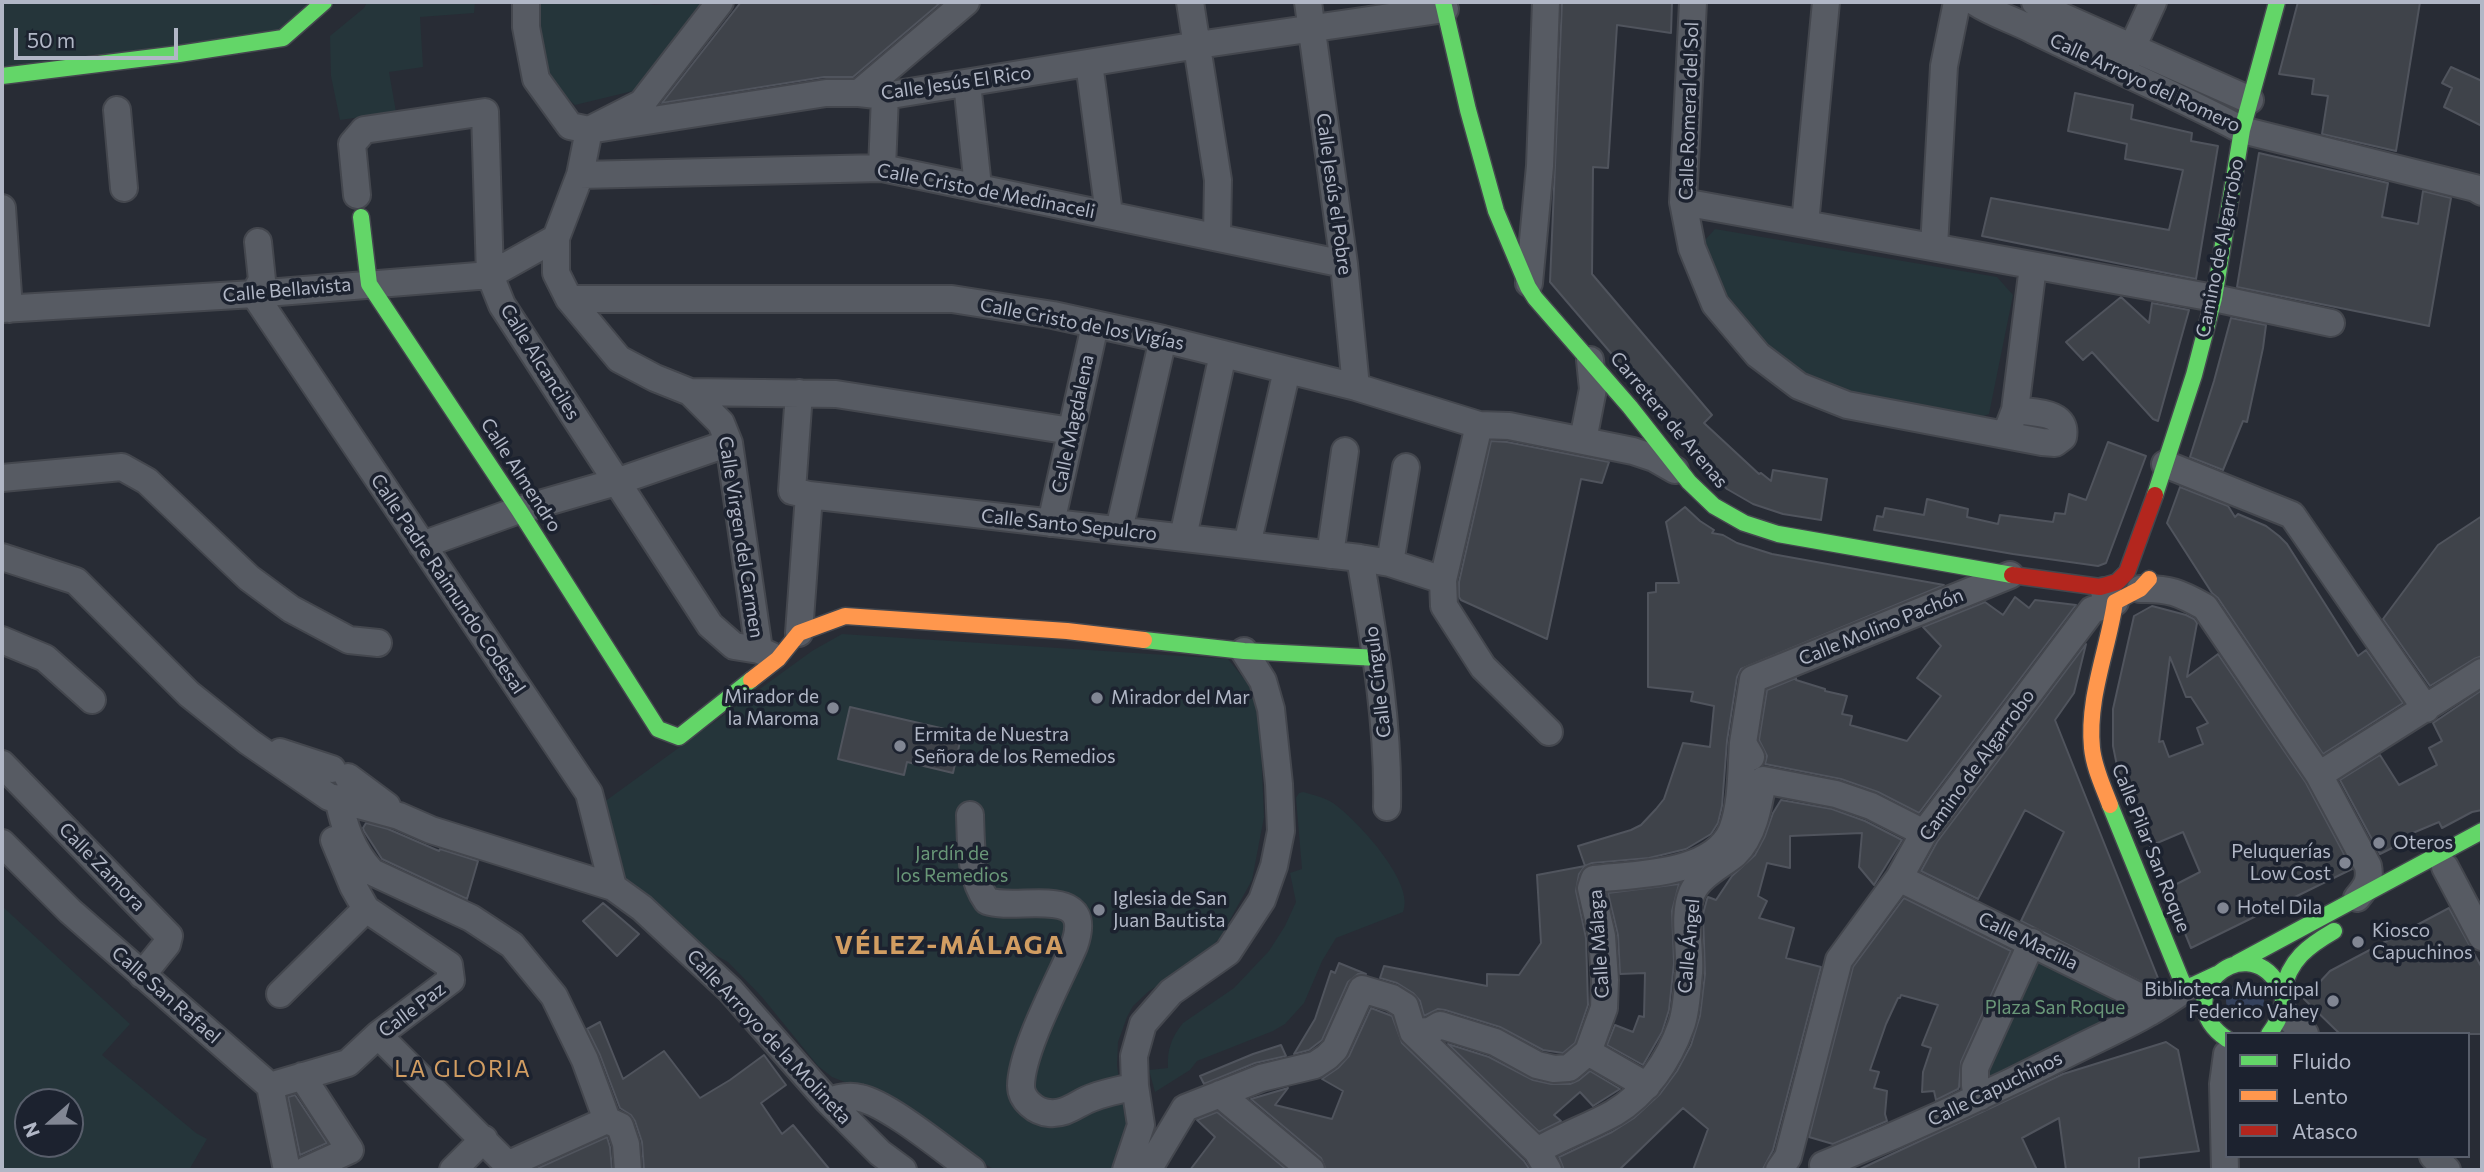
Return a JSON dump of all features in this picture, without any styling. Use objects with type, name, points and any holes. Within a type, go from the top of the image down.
[{"type":"street","points":[[2,76],[283,38],[324,2]]},
{"type":"street","points":[[526,2],[526,27],[536,79],[570,126],[589,130],[642,103],[720,2]]},
{"type":"street","points":[[882,168],[872,95],[965,2]]},
{"type":"street","points":[[1190,2],[1218,180],[1217,237]]},
{"type":"street","name":"Calle Jesús el Pobre","points":[[1308,2],[1345,264],[1356,387]]},
{"type":"street","points":[[1528,287],[1540,166],[1546,2]]},
{"type":"street","name":"Calle Romeral del Sol","points":[[1693,2],[1683,202],[1692,248],[1715,304],[1758,355],[1799,386],[1847,405],[2042,442],[2055,443],[2063,438],[2062,421],[2055,417],[2015,410]]},
{"type":"street","points":[[1805,224],[1826,2]]},
{"type":"street","points":[[1934,247],[1944,66],[1957,2]]},
{"type":"street","name":"Calle Arroyo del Romero","points":[[1975,2],[2242,130],[2475,188],[2482,192]]},
{"type":"street","points":[[2035,2],[2250,100]]},
{"type":"street","points":[[2122,71],[2153,2]]},
{"type":"street","name":"Camino de Algarrobo","points":[[1783,1164],[1839,960],[1899,877],[1924,833],[2096,596],[2127,572],[2148,536],[2155,493],[2194,375],[2214,298],[2242,130],[2277,2]]},
{"type":"street","name":"Calle Jesús El Rico","points":[[589,130],[826,93],[872,95],[967,83],[1198,45],[1312,30],[1444,5]]},
{"type":"street","name":"Carretera de Arenas","points":[[1444,5],[1468,110],[1496,211],[1528,287],[1630,407],[1680,472],[1714,506],[1744,523],[1778,534],[2010,575],[2096,596]]},
{"type":"street","points":[[1089,63],[1109,214]]},
{"type":"street","points":[[967,83],[978,187]]},
{"type":"street","points":[[117,110],[124,188]]},
{"type":"street","name":"Calle Alcanciles","points":[[359,206],[352,144],[364,130],[485,112],[490,275],[502,305],[710,625],[734,646],[768,654]]},
{"type":"street","name":"Calle Virgen del Carmen","points":[[589,130],[580,174],[556,238],[556,272],[569,299],[619,359],[690,392],[721,423],[729,443],[768,654]]},
{"type":"street","name":"Calle Cristo de Medinaceli","points":[[580,174],[882,168],[1345,264]]},
{"type":"street","points":[[1683,202],[2214,298],[2331,323]]},
{"type":"street","name":"Calle Almendro","points":[[359,206],[369,284],[519,510],[658,729],[679,737],[768,654]]},
{"type":"street","name":"Calle Bellavista","points":[[2,208],[5,309],[254,294],[490,275],[556,238]]},
{"type":"street","points":[[254,294],[262,280],[258,242]]},
{"type":"street","points":[[2006,435],[2015,410],[2033,266]]},
{"type":"street","name":"Calle Padre Raimundo Codesal","points":[[254,294],[589,793],[613,887]]},
{"type":"street","name":"Calle Cristo de los Vigías","points":[[569,299],[952,299],[1054,315],[1163,339],[1356,387],[1479,425],[1509,426],[1613,446],[1654,458],[1680,472]]},
{"type":"street","name":"Calle Magdalena","points":[[1051,523],[1095,325]]},
{"type":"street","points":[[1119,530],[1163,339]]},
{"type":"street","points":[[1183,537],[1223,354]]},
{"type":"street","points":[[1583,440],[1593,389],[1590,359]]},
{"type":"street","points":[[1247,545],[1287,370]]},
{"type":"street","points":[[690,392],[836,394],[1071,431]]},
{"type":"street","points":[[799,393],[792,491],[809,495],[799,633]]},
{"type":"street","points":[[1613,446],[1623,439],[1630,425],[1630,407]]},
{"type":"street","points":[[1479,425],[1443,580],[1444,606],[1483,667],[1549,732]]},
{"type":"street","points":[[422,545],[519,510],[617,482],[729,443]]},
{"type":"street","points":[[1330,555],[1345,451]]},
{"type":"street","points":[[2165,464],[2292,514],[2426,709]]},
{"type":"street","points":[[2,478],[122,467],[147,481],[248,578],[291,609],[349,640],[378,643]]},
{"type":"street","points":[[1390,564],[1406,467]]},
{"type":"street","name":"Calle Santo Sepulcro","points":[[809,495],[1360,558],[1443,580]]},
{"type":"street","points":[[2148,536],[2141,554],[2152,579],[2204,607],[2319,775],[2368,866],[2370,877],[2355,909],[2299,955],[2285,974],[2279,1013]]},
{"type":"street","name":"Calle Arroyo de la Molineta","points":[[2,557],[76,581],[189,694],[249,742],[334,786],[431,830],[613,887],[642,908],[730,990],[880,1162],[903,1170]]},
{"type":"street","name":"Calle Cíngulo","points":[[1360,558],[1378,659],[1388,773],[1387,807]]},
{"type":"street","name":"Calle Molino Pachón","points":[[1744,743],[1752,679],[2010,575]]},
{"type":"street","name":"Camino de Algarrobo","points":[[2096,596],[2152,579]]},
{"type":"street","name":"Calle Pilar San Roque","points":[[2096,596],[2110,635],[2092,706],[2092,748],[2097,772],[2185,989]]},
{"type":"street","points":[[768,654],[799,633],[845,616],[1067,631],[1244,651],[1378,659]]},
{"type":"street","points":[[2,640],[45,658],[92,700]]},
{"type":"street","points":[[1135,1170],[1141,1125],[1134,1056],[1143,1024],[1171,992],[1227,952],[1262,900],[1274,866],[1281,831],[1271,709],[1263,681],[1244,651]]},
{"type":"street","points":[[2319,775],[2482,672]]},
{"type":"street","points":[[1744,743],[1763,780],[1836,794],[1871,806],[1924,833]]},
{"type":"street","name":"Calle Málaga","points":[[1588,1052],[1604,1008],[1605,980],[1602,936],[1591,888],[1594,879],[1680,868],[1706,858],[1724,844],[1732,828],[1739,797],[1744,743]]},
{"type":"street","name":"Calle Zamora","points":[[2,764],[169,936],[167,944],[142,975]]},
{"type":"street","name":"Calle Ángel","points":[[1543,1161],[1558,1138],[1615,1112],[1647,1086],[1663,1063],[1682,1024],[1689,970],[1688,913],[1692,892],[1702,880],[1738,852],[1759,805],[1763,780]]},
{"type":"street","points":[[334,786],[345,829],[359,859],[372,872],[471,918],[512,946],[554,996],[584,1060],[607,1120],[620,1126],[626,1144],[628,1170]]},
{"type":"street","name":"Calle Paz","points":[[270,1086],[348,1063],[378,1035],[451,980],[449,965],[366,909],[353,886],[329,827],[326,809],[334,786]]},
{"type":"street","points":[[970,815],[971,852],[979,884],[987,901],[1006,905],[1065,905],[1078,925],[1074,946],[1028,1051],[1021,1087],[1025,1099],[1033,1108],[1049,1113],[1062,1112],[1094,1097],[1135,1086]]},
{"type":"street","points":[[2225,1037],[2212,1027],[2207,1018],[2205,994],[2209,983],[2226,966],[2355,909],[2482,831]]},
{"type":"street","name":"Calle San Rafael","points":[[2,844],[70,911],[270,1086]]},
{"type":"street","points":[[2409,889],[2482,845]]},
{"type":"street","points":[[2445,867],[2482,937]]},
{"type":"street","name":"Calle Macilla","points":[[1899,877],[2134,994],[2156,1009]]},
{"type":"street","points":[[280,994],[366,909]]},
{"type":"street","points":[[1980,1097],[1975,1086],[1975,1068],[2032,942]]},
{"type":"street","points":[[2237,963],[2249,963],[2270,972],[2279,1013],[2303,1032]]},
{"type":"street","points":[[2185,989],[2217,974]]},
{"type":"street","points":[[1135,1170],[1185,1108],[1261,1078],[1315,1065],[1328,1058],[1335,1049],[1362,989],[1392,998],[1405,1006],[1413,1032],[1504,1119],[1543,1161]]},
{"type":"street","name":"Calle Capuchinos","points":[[1822,1168],[2023,1076],[2156,1009],[2185,989]]},
{"type":"street","points":[[2156,1009],[2183,1008],[2207,1018]]},
{"type":"street","points":[[1413,1032],[1430,1031],[1440,1025],[1495,1042],[1537,1065],[1554,1069],[1569,1068],[1588,1052],[1647,1086]]},
{"type":"street","points":[[378,1035],[511,1167],[607,1120]]},
{"type":"street","points":[[2225,1069],[2225,1170]]},
{"type":"street","points":[[302,1076],[350,1150],[306,1170]]},
{"type":"street","points":[[270,1086],[287,1170]]},
{"type":"street","points":[[1220,1094],[1311,1170]]},
{"type":"street","points":[[828,1101],[843,1097],[870,1100],[971,1170]]},
{"type":"street","points":[[453,1170],[484,1139]]},
{"type":"street","points":[[2434,1158],[2447,1170]]},
{"type":"street","points":[[1783,1164],[1822,1168]]},
{"type":"green space","points":[[2,2],[324,2],[283,38],[2,76]]},
{"type":"green space","points":[[367,2],[475,2],[474,13],[420,17],[423,67],[389,72],[396,112],[340,120],[331,76],[330,36],[364,8]]},
{"type":"green space","points":[[539,2],[638,2],[654,5],[706,2],[637,90],[575,105],[555,87],[537,39]]},
{"type":"green space","points":[[1715,229],[1997,277],[2013,295],[1989,414],[1974,420],[1860,399],[1819,383],[1774,355],[1745,325],[1713,275],[1705,240]]},
{"type":"green space","name":"Jardín de los Remedios","points":[[842,634],[1228,659],[1254,691],[1260,723],[1264,817],[1252,880],[1220,938],[1194,963],[1149,991],[1133,1006],[1127,1017],[1118,1042],[1117,1066],[1125,1119],[1130,1121],[1120,1160],[1111,1170],[995,1170],[852,1085],[832,1077],[818,1066],[762,997],[728,962],[686,939],[619,874],[600,805],[812,651]]},
{"type":"green space","points":[[1303,792],[1333,803],[1369,837],[1393,869],[1401,885],[1405,900],[1403,912],[1336,938],[1322,961],[1304,1003],[1285,1024],[1197,1061],[1190,1070],[1155,1092],[1149,1070],[1168,1068],[1171,1044],[1183,1023],[1234,988],[1269,951],[1285,926],[1296,902],[1290,873],[1302,869],[1296,798]]},
{"type":"green space","points":[[2,906],[130,1024],[102,1055],[196,1133],[207,1139],[189,1170],[2,1170]]},
{"type":"green space","name":"Plaza San Roque","points":[[2032,954],[2133,998],[2132,1011],[1992,1081],[1983,1078]]},
{"type":"water","points":[[2245,982],[2259,987],[2264,1001],[2259,1015],[2245,1020],[2231,1015],[2226,1001],[2231,987]]},
{"type":"building","points":[[741,2],[939,4],[853,77],[824,77],[662,103]]},
{"type":"building","points":[[1562,2],[1672,2],[1671,33],[1617,25],[1608,168],[1593,167],[1592,274],[1712,415],[1704,423],[1759,474],[1771,481],[1773,470],[1827,479],[1821,520],[1783,514],[1753,504],[1727,489],[1705,468],[1550,282]]},
{"type":"building","points":[[2298,2],[2420,2],[2396,151],[2322,134],[2328,96],[2312,94],[2314,79],[2279,74]]},
{"type":"building","points":[[2451,67],[2482,81],[2482,126],[2444,107],[2452,88],[2442,83]]},
{"type":"building","points":[[2075,93],[2133,105],[2131,119],[2192,133],[2191,141],[2218,146],[2196,279],[1982,236],[1991,198],[2169,230],[2183,170],[2125,159],[2127,144],[2068,131]]},
{"type":"building","points":[[2259,153],[2388,183],[2382,217],[2418,224],[2423,191],[2451,198],[2429,326],[2237,287]]},
{"type":"building","points":[[2121,297],[2149,323],[2152,303],[2189,310],[2158,421],[2153,419],[2092,352],[2083,360],[2066,342]]},
{"type":"building","points":[[2231,318],[2266,325],[2247,422],[2243,421],[2223,470],[2190,457]]},
{"type":"building","points":[[1491,441],[1609,462],[1602,483],[1581,479],[1547,639],[1459,597],[1459,582]]},
{"type":"building","points":[[2108,442],[2146,456],[2106,563],[2098,566],[2013,554],[1874,530],[1877,516],[1883,517],[1885,508],[1924,515],[1927,499],[1968,509],[1967,517],[1998,524],[2000,515],[2053,522],[2055,513],[2065,514],[2069,494],[2086,500]]},
{"type":"building","points":[[2180,487],[2228,506],[2235,517],[2238,514],[2266,526],[2279,536],[2287,544],[2358,656],[2366,650],[2403,703],[2323,754],[2167,523]]},
{"type":"building","points":[[1685,507],[1714,530],[1712,533],[1772,554],[1944,585],[1741,669],[1737,677],[1727,741],[1722,806],[1718,823],[1711,834],[1686,849],[1649,858],[1592,863],[1585,866],[1578,846],[1641,825],[1664,799],[1683,743],[1710,747],[1714,706],[1691,701],[1693,692],[1648,687],[1648,593],[1656,592],[1656,583],[1679,583],[1666,522]]},
{"type":"building","points":[[2482,516],[2482,656],[2430,686],[2383,619],[2438,545]]},
{"type":"building","points":[[2015,597],[2029,608],[2035,600],[2076,605],[1919,813],[1878,792],[1841,779],[1765,764],[1767,756],[1759,740],[1767,690],[1796,678],[1825,691],[1847,696],[1842,714],[1852,716],[1850,725],[1907,741],[1941,696],[1917,678],[1941,646],[1923,627],[1985,602],[2003,615]]},
{"type":"building","points":[[2152,606],[2194,619],[2197,623],[2187,677],[2218,654],[2306,783],[2352,869],[2191,948],[2167,889],[2200,872],[2183,832],[2150,846],[2117,766],[2113,746],[2113,709],[2134,616]],"holes":[[[2170,657],[2186,697],[2191,697],[2208,723],[2197,728],[2203,744],[2169,757],[2163,741],[2159,742]]]},
{"type":"building","points":[[2086,644],[2074,693],[2055,720],[2158,978],[2147,985],[2021,921],[2064,832],[2025,810],[1978,899],[1921,871],[1937,842]]},
{"type":"building","points":[[2482,690],[2482,810],[2472,812],[2442,828],[2439,822],[2396,840],[2398,845],[2380,854],[2340,780],[2380,755],[2399,785],[2437,765],[2429,748],[2442,741],[2433,723]]},
{"type":"building","name":"Ermita de Nuestra Señora de los Remedios","points":[[850,707],[962,733],[953,773],[907,762],[904,775],[838,759]]},
{"type":"building","points":[[1781,800],[1832,809],[1865,821],[1902,840],[1874,885],[1859,867],[1862,833],[1790,836],[1790,868],[1767,863],[1758,896],[1767,901],[1759,918],[1794,928],[1786,958],[1821,967],[1773,1150],[1763,1169],[1693,1170],[1708,1129],[1683,1108],[1619,1170],[1564,1170],[1559,1157],[1612,1132],[1634,1118],[1660,1094],[1677,1071],[1691,1045],[1700,1016],[1705,974],[1703,914],[1707,899],[1716,900],[1732,876],[1755,855]]},
{"type":"building","points":[[366,823],[388,829],[439,851],[440,849],[478,861],[467,899],[382,859],[364,831]]},
{"type":"building","points":[[1585,866],[1579,874],[1576,891],[1586,938],[1588,1005],[1575,1043],[1563,1053],[1543,1050],[1500,1027],[1445,1010],[1438,1009],[1424,1016],[1420,1001],[1413,993],[1397,983],[1380,978],[1384,966],[1487,986],[1487,974],[1519,975],[1541,943],[1537,875]]},
{"type":"building","points":[[1679,884],[1672,911],[1674,963],[1669,1010],[1662,1032],[1643,1065],[1607,1045],[1615,1025],[1633,1032],[1639,1016],[1644,1017],[1645,973],[1620,974],[1618,935],[1608,893]]},
{"type":"building","points":[[1904,898],[2011,951],[1961,1062],[1959,1087],[1936,1100],[1934,1091],[1922,1092],[1923,1072],[1931,1048],[1922,1045],[1938,1005],[1901,995],[1886,1024],[1870,1070],[1879,1072],[1874,1088],[1887,1091],[1887,1121],[1833,1144],[1809,1137],[1853,967]]},
{"type":"building","points":[[603,903],[639,934],[617,956],[583,921]]},
{"type":"building","points":[[2449,908],[2482,968],[2482,1034],[2338,1032],[2304,999],[2330,971]]},
{"type":"building","points":[[1339,963],[1366,974],[1358,974],[1348,982],[1322,1040],[1309,1050],[1294,1054],[1315,1019],[1331,971],[1335,973]]},
{"type":"building","points":[[1371,1008],[1392,1016],[1402,1043],[1524,1161],[1530,1170],[1326,1170],[1321,1158],[1251,1099],[1288,1088],[1275,1105],[1332,1119],[1343,1091],[1322,1079],[1349,1056]]},
{"type":"building","points":[[600,1022],[623,1079],[664,1051],[700,1098],[764,1055],[786,1085],[761,1103],[782,1134],[793,1125],[830,1170],[644,1170],[642,1142],[635,1121],[620,1108],[587,1029]]},
{"type":"building","points":[[2166,1042],[2178,1050],[2199,1151],[2139,1158],[2139,1170],[2066,1170],[2059,1118],[2022,1138],[2037,1170],[1858,1170],[2063,1074]]},
{"type":"building","points":[[1448,1044],[1489,1057],[1533,1080],[1570,1084],[1590,1071],[1620,1089],[1593,1106],[1580,1092],[1554,1115],[1561,1121],[1539,1132]]},
{"type":"building","points":[[1281,1045],[1286,1056],[1255,1063],[1204,1084],[1200,1076],[1253,1054]]},
{"type":"building","points":[[295,1095],[327,1143],[300,1155],[288,1097]]},
{"type":"building","points":[[1217,1112],[1287,1170],[1190,1170],[1215,1137],[1197,1120]]},
{"type":"building","points":[[607,1137],[612,1170],[534,1170]]},
{"type":"traffic: fast","points":[[2,76],[283,38],[324,2]]},
{"type":"traffic: fast","points":[[1443,2],[1468,110],[1496,211],[1528,287],[1630,407],[1689,482],[1714,506],[1744,523],[1778,534],[2012,575]]},
{"type":"traffic: fast","points":[[2155,495],[2194,375],[2214,298],[2242,130],[2277,2]]},
{"type":"traffic: fast","points":[[361,217],[369,284],[519,510],[658,729],[679,737],[751,680]]},
{"type":"traffic: fast","points":[[1144,640],[1244,651],[1378,658]]},
{"type":"traffic: fast","points":[[2110,805],[2185,989],[2217,974]]},
{"type":"traffic: fast","points":[[2237,963],[2482,831]]},
{"type":"traffic: fast","points":[[2283,991],[2295,962],[2316,942],[2334,931]]},
{"type":"traffic: fast","points":[[2225,1037],[2210,1023],[2204,1005],[2207,989],[2217,975],[2231,966],[2247,963],[2264,969],[2281,991],[2282,1010],[2270,1032]]},
{"type":"traffic: slow","points":[[2110,805],[2092,748],[2095,692],[2115,602],[2140,589],[2149,579]]},
{"type":"traffic: slow","points":[[751,680],[778,659],[799,633],[845,616],[1067,631],[1144,640]]},
{"type":"traffic: jam","points":[[2012,575],[2100,587],[2117,582],[2127,572],[2155,495]]},
{"type":"place","name":"Mirador del Mar","points":[[1097,698]]},
{"type":"place","name":"Mirador de la Maroma","points":[[833,708]]},
{"type":"place","name":"Ermita de Nuestra Señora de los Remedios","points":[[900,746]]},
{"type":"place","name":"Oteros","points":[[2379,843]]},
{"type":"place","name":"Peluquerías Low Cost","points":[[2345,863]]},
{"type":"place","name":"Hotel Dila","points":[[2223,908]]},
{"type":"place","name":"Iglesia de San Juan Bautista","points":[[1099,910]]},
{"type":"place","name":"Kiosco Capuchinos","points":[[2358,942]]},
{"type":"place","name":"Biblioteca Municipal Federico Vahey","points":[[2333,1001]]},
{"type":"district","name":"VÉLEZ-MÁLAGA","points":[[950,945]]},
{"type":"district","name":"LA GLORIA","points":[[463,1069]]}]
